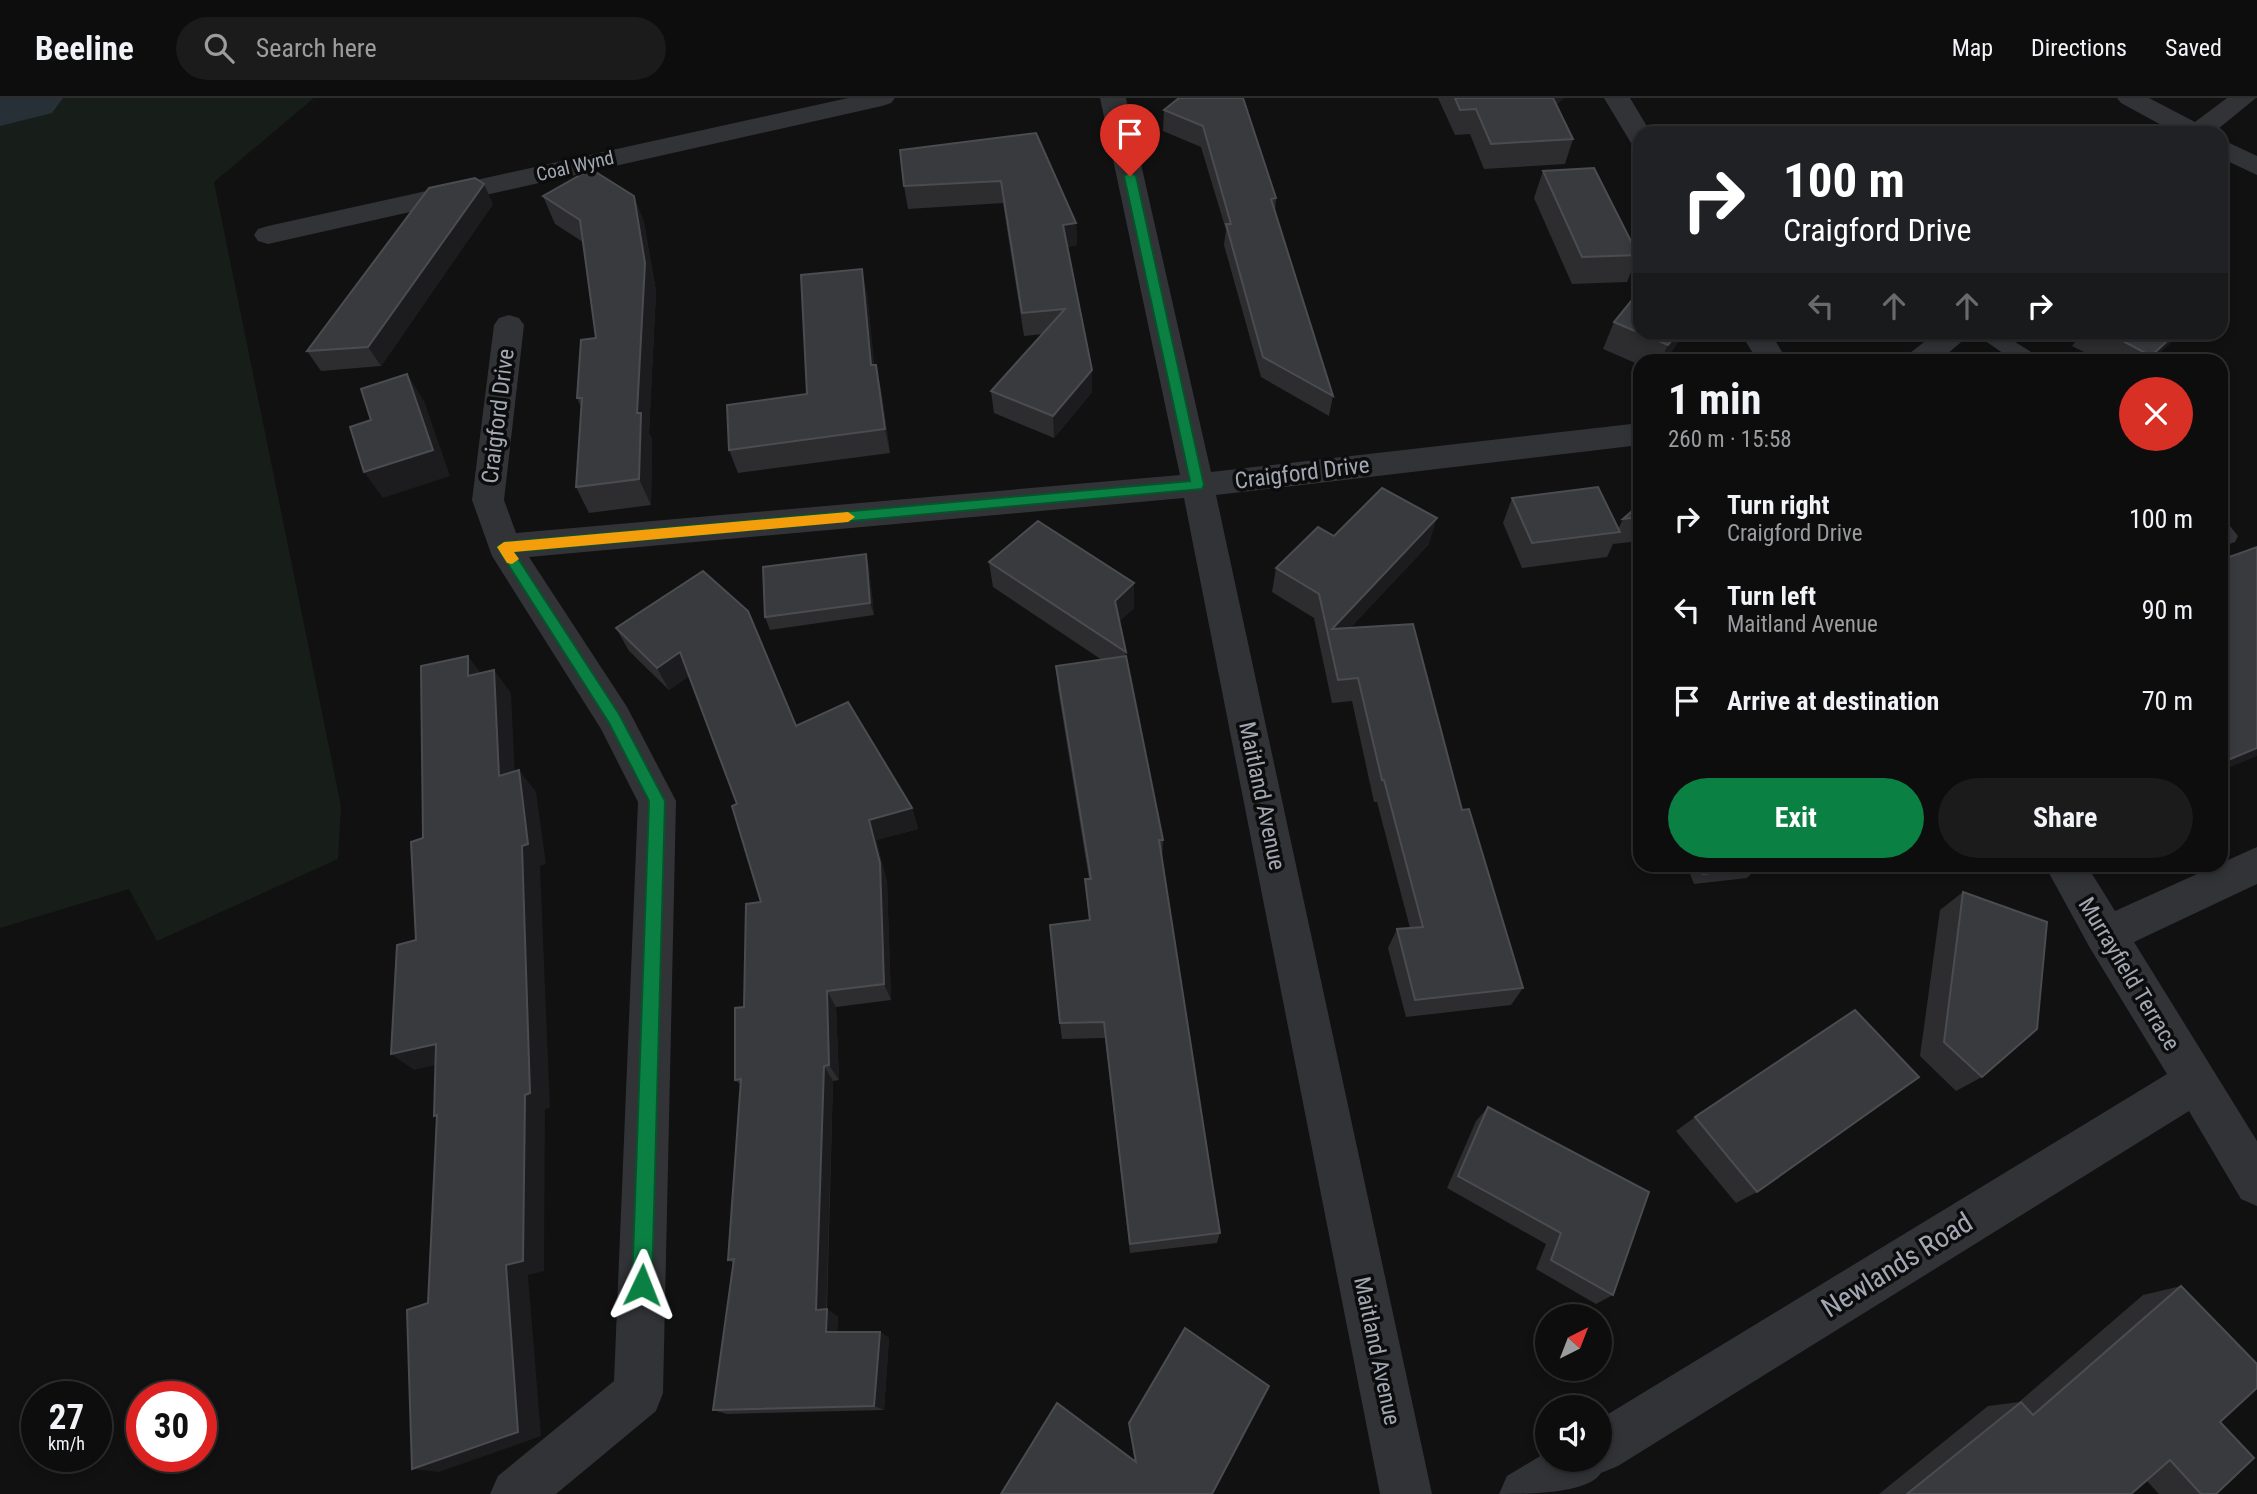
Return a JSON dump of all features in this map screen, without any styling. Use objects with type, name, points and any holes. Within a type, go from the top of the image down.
[{"type":"street","name":"Coal Wynd","points":[[268,235],[882,98]]},
{"type":"street","name":"Maitland Avenue","points":[[1113,98],[1198,485],[1406,1494]]},
{"type":"street","points":[[1617,98],[1634,126]]},
{"type":"street","points":[[2130,98],[2183,126]]},
{"type":"street","points":[[2205,126],[2243,98]]},
{"type":"street","points":[[2228,151],[2257,167]]},
{"type":"street","name":"Craigford Drive","points":[[509,325],[488,500],[504,547],[614,718],[657,801],[638,1393],[516,1494]]},
{"type":"street","points":[[1929,354],[1947,340]]},
{"type":"street","name":"Craigford Drive","points":[[504,547],[1198,485],[1633,435]]},
{"type":"street","points":[[2105,935],[2257,865]]},
{"type":"street","name":"Murrayfield Terrace","points":[[2069,872],[2257,1183]]},
{"type":"street","name":"Newlands Road","points":[[1612,1441],[2195,1082]]},
{"type":"street","points":[[1525,1494],[1561,1472]]},
{"type":"lane","points":[[1995,340],[2018,354]]},
{"type":"shaded area","points":[[0,98],[314,98],[214,182],[341,806],[338,859],[157,941],[129,889],[0,928]]},
{"type":"building","points":[[1179,98],[1243,98],[1276,198],[1271,199],[1333,396],[1263,357],[1226,224],[1231,224],[1203,126],[1164,110]]},
{"type":"building","points":[[1455,98],[1553,98],[1573,139],[1491,144],[1476,109],[1460,110]]},
{"type":"building","points":[[1036,133],[1076,223],[1063,225],[1092,370],[1053,416],[991,391],[1065,309],[1022,313],[1001,181],[904,186],[900,150]]},
{"type":"building","points":[[1594,168],[1633,245],[1633,255],[1582,257],[1543,171]]},
{"type":"building","points":[[591,169],[634,196],[645,263],[637,413],[641,413],[639,479],[576,487],[582,398],[577,398],[581,340],[596,338],[580,220],[543,196]]},
{"type":"building","points":[[475,178],[484,184],[368,347],[307,351],[429,188]]},
{"type":"building","points":[[862,269],[871,365],[876,365],[885,429],[729,450],[727,405],[807,394],[801,275]]},
{"type":"building","points":[[1633,299],[1633,330],[1614,322]]},
{"type":"building","points":[[1656,340],[1672,340],[1668,345]]},
{"type":"building","points":[[2121,340],[2168,340],[2153,354],[2147,354]]},
{"type":"building","points":[[407,374],[433,450],[364,472],[350,427],[371,420],[361,389]]},
{"type":"building","points":[[1598,487],[1620,532],[1532,543],[1512,498]]},
{"type":"building","points":[[1382,488],[1437,518],[1332,629],[1413,624],[1462,810],[1469,809],[1523,988],[1415,1000],[1397,929],[1423,927],[1382,780],[1358,678],[1338,680],[1319,594],[1276,568],[1318,527],[1334,536]]},
{"type":"building","points":[[1633,510],[1633,518],[1623,519]]},
{"type":"building","points":[[1038,521],[1134,583],[1115,601],[1126,652],[989,562]]},
{"type":"building","points":[[2257,547],[2257,748],[2228,760],[2228,557]]},
{"type":"building","points":[[866,554],[870,603],[765,617],[763,567]]},
{"type":"building","points":[[703,571],[748,611],[796,726],[848,702],[912,808],[869,820],[880,863],[884,984],[827,991],[829,1065],[824,1066],[816,1310],[827,1309],[826,1332],[880,1332],[874,1406],[713,1410],[734,1259],[728,1260],[741,1079],[735,1080],[735,1008],[744,1007],[746,904],[761,902],[732,806],[737,804],[680,652],[657,668],[616,628]]},
{"type":"building","points":[[468,656],[468,676],[494,670],[499,776],[519,770],[528,844],[522,846],[530,1093],[525,1095],[523,1261],[506,1265],[518,1432],[412,1469],[407,1310],[428,1303],[437,1115],[434,1116],[436,1044],[391,1054],[397,945],[416,940],[411,842],[423,838],[421,666]]},
{"type":"building","points":[[1126,656],[1163,840],[1159,840],[1220,1233],[1130,1244],[1104,1022],[1060,1023],[1050,925],[1090,920],[1085,879],[1091,879],[1056,666]]},
{"type":"building","points":[[1963,892],[2047,922],[2037,1029],[1982,1077],[1944,1042]]},
{"type":"building","points":[[1855,1010],[1919,1077],[1757,1192],[1695,1117]]},
{"type":"building","points":[[1488,1107],[1649,1192],[1613,1295],[1551,1260],[1561,1233],[1458,1176]]},
{"type":"building","points":[[2181,1286],[2257,1364],[2257,1388],[2220,1422],[2254,1458],[2216,1494],[2201,1494],[2170,1460],[2131,1494],[1907,1494],[2021,1402],[2033,1415]]},
{"type":"building","points":[[1185,1328],[1269,1386],[1212,1494],[1001,1494],[1057,1403],[1136,1462],[1129,1423]]},
{"type":"waterway","points":[[0,105],[28,98]]},
{"type":"slow traffic","points":[[512,559],[504,547],[848,517]]},
{"type":"route","points":[[642,1285],[657,801],[614,718],[504,547],[1198,485],[1130,176]]}]
